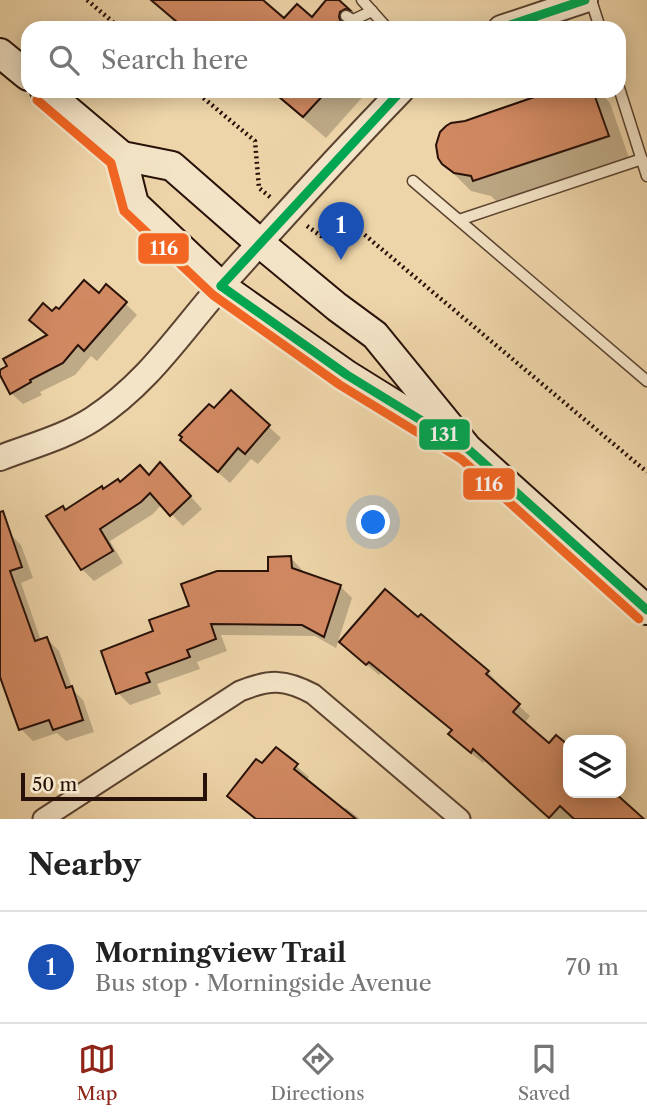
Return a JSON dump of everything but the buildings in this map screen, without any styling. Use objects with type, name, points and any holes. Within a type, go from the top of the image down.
[{"type":"main road","points":[[0,53],[21,70]]},
{"type":"main road","points":[[53,98],[122,156],[173,166],[261,244],[375,335],[468,449],[647,610]]},
{"type":"main road","points":[[122,156],[134,204],[221,286],[346,376],[468,449]]},
{"type":"street","points":[[521,21],[585,0]]},
{"type":"street","points":[[0,458],[55,438],[93,419],[133,390],[278,222],[394,98]]},
{"type":"street","points":[[43,819],[240,691],[276,681],[295,684],[313,694],[460,819]]},
{"type":"lane","points":[[362,0],[381,21]]},
{"type":"lane","points":[[591,0],[598,21]]},
{"type":"lane","points":[[346,16],[353,20],[372,11]]},
{"type":"lane","points":[[622,98],[647,176]]},
{"type":"lane","points":[[459,220],[642,159]]},
{"type":"lane","points":[[413,181],[647,381]]},
{"type":"path","points":[[87,0],[112,21]]},
{"type":"path","points":[[203,98],[255,141],[259,188],[272,199]]},
{"type":"path","points":[[307,226],[321,236],[341,215],[647,472]]},
{"type":"transit line","name":"131","points":[[522,21],[585,0]]},
{"type":"transit line","name":"131","points":[[221,286],[395,98]]},
{"type":"transit line","name":"116","points":[[37,100],[111,163],[124,211],[213,295],[340,385],[461,459],[639,619]]},
{"type":"transit line","name":"131","points":[[221,286],[347,375],[468,449],[647,610]]},
{"type":"place","name":"Morningview Trail","points":[[341,260]]}]
